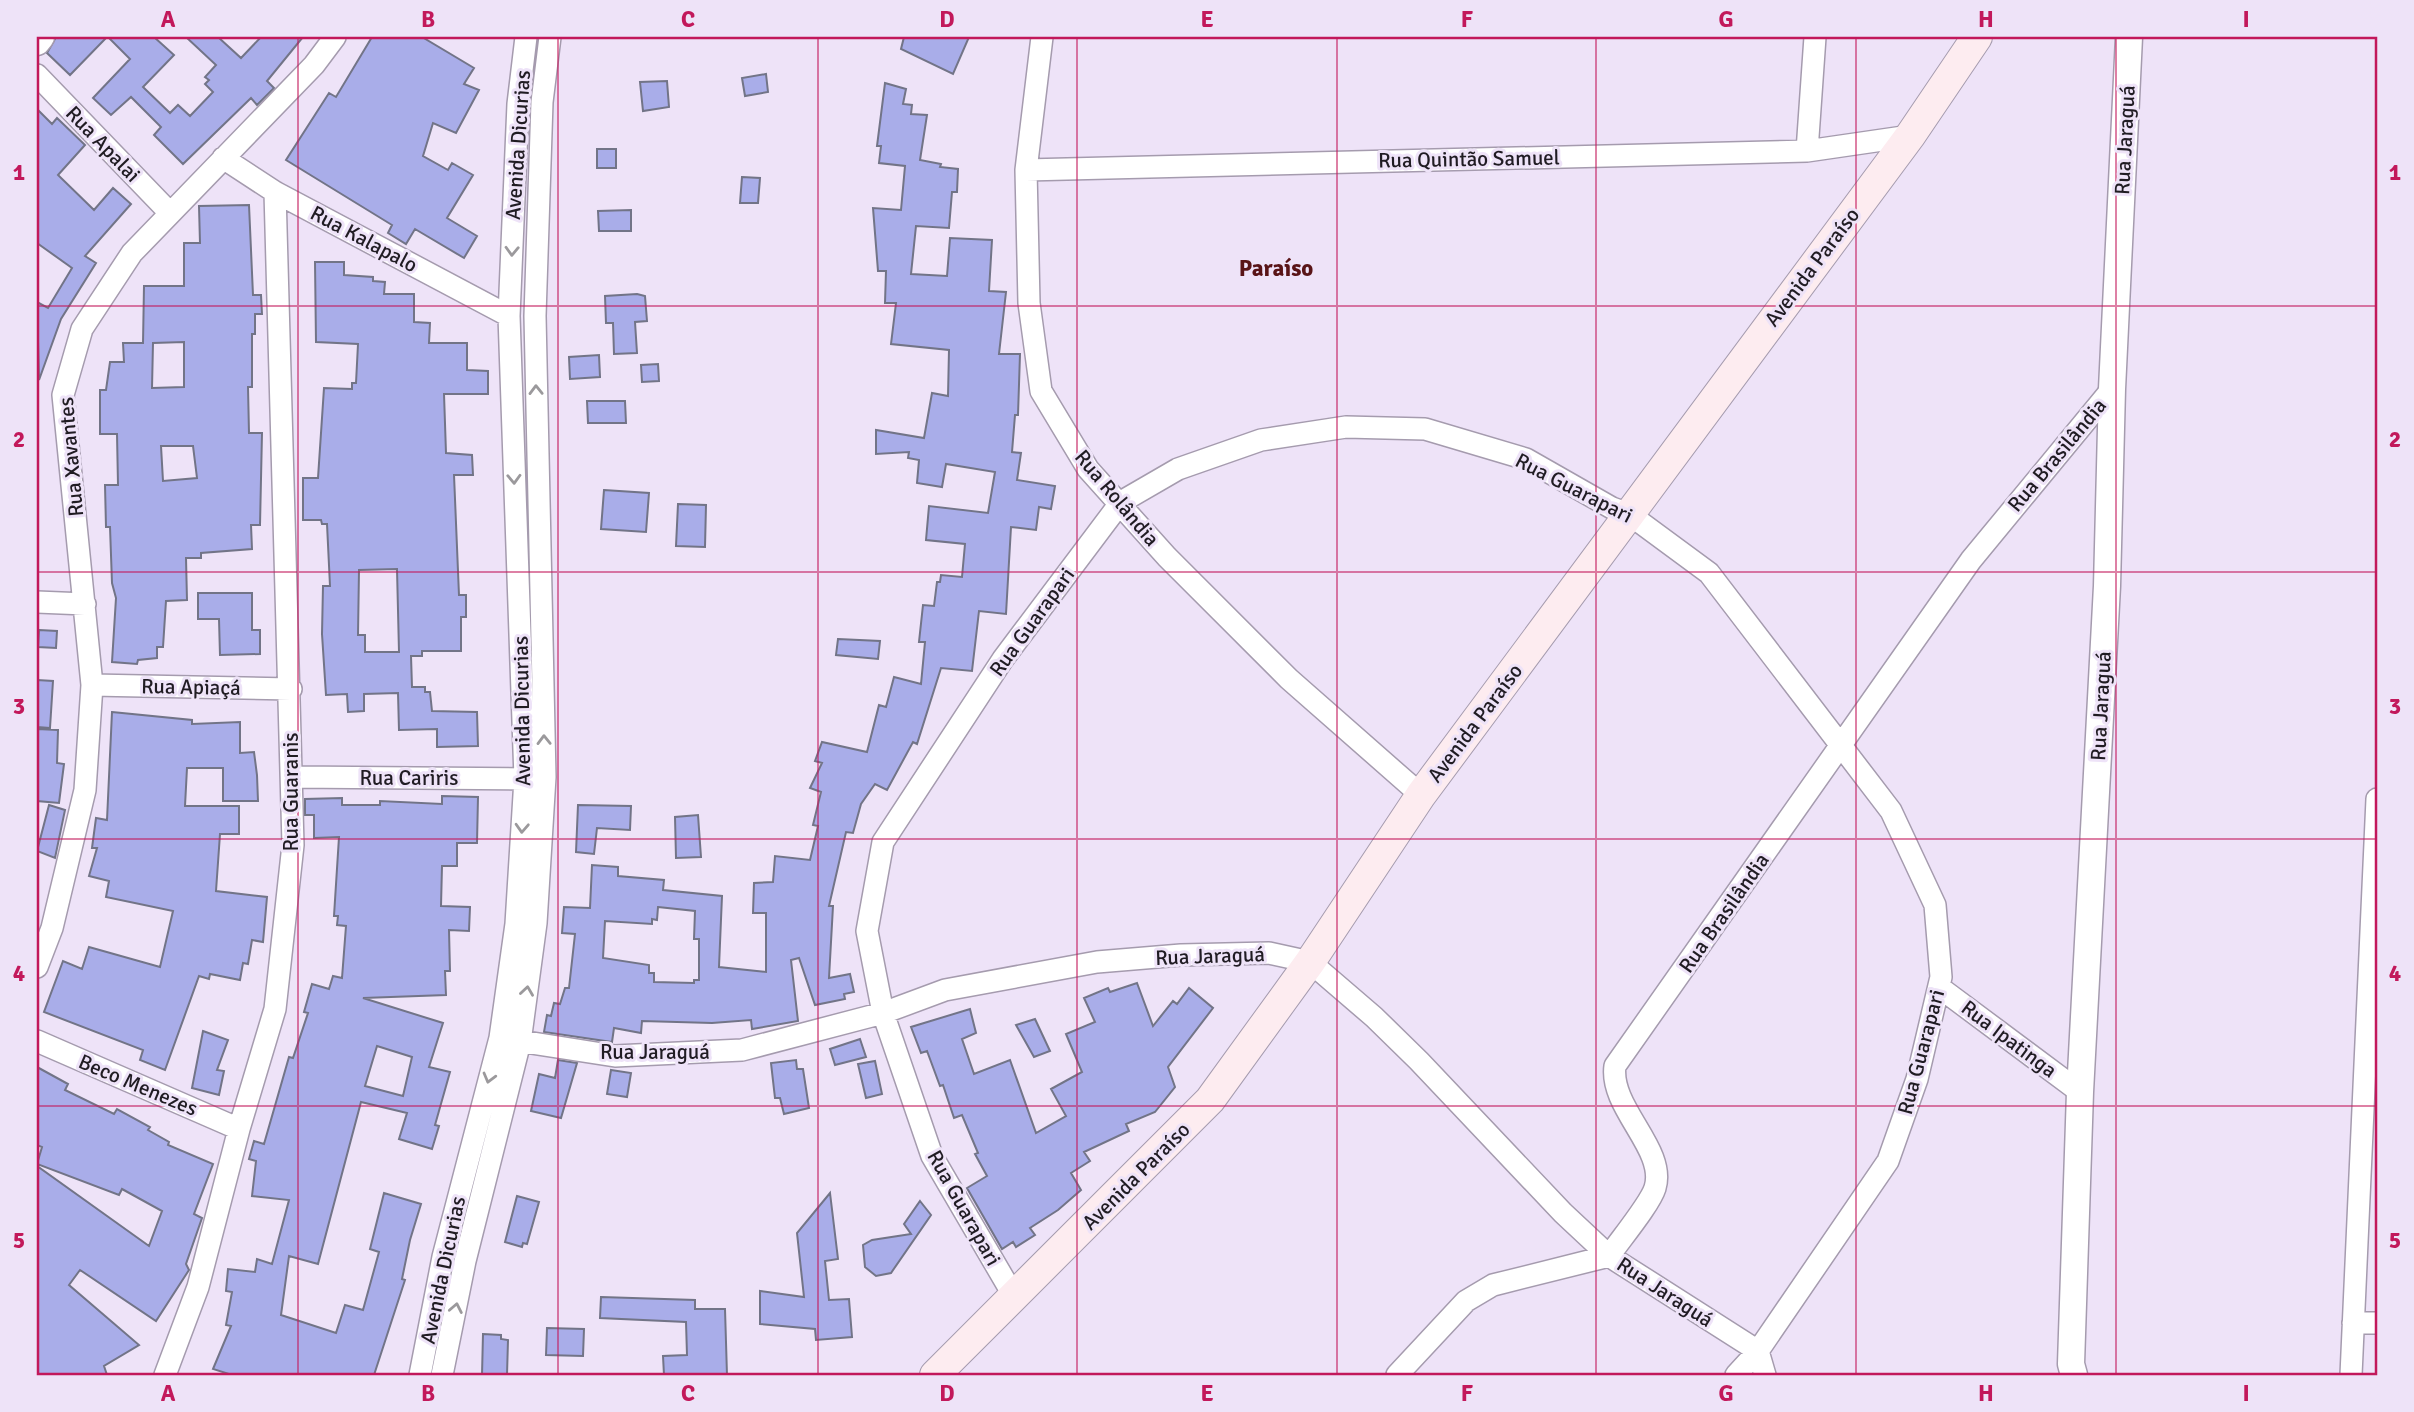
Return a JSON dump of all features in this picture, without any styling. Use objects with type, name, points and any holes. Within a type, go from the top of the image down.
[{"type":"main road","name":"Avenida Paraíso","points":[[935,1375],[1015,1298],[1210,1100],[1310,962],[1421,795],[1910,136],[1977,37]]},
{"type":"street","points":[[37,41],[41,37]]},
{"type":"street","name":"Rua Xavantes","points":[[37,967],[52,928],[85,790],[92,685],[63,395],[82,329],[132,253],[314,65],[335,37]]},
{"type":"street","name":"Avenida Dicurias","points":[[420,1375],[443,1257],[510,1040],[525,779],[509,316],[518,104],[526,37]]},
{"type":"street","name":"Avenida Dicurias","points":[[442,1375],[536,923],[545,777],[535,316],[542,102],[550,37]]},
{"type":"street","points":[[1807,151],[1815,37]]},
{"type":"street","name":"Rua Jaraguá","points":[[2074,1375],[2071,1364],[2080,1092],[2107,586],[2112,389],[2129,37]]},
{"type":"street","name":"Rua Rolândia","points":[[1041,47],[1026,170],[1028,303],[1041,391],[1088,469],[1121,502],[1167,557],[1289,679],[1421,795]]},
{"type":"street","name":"Rua Apalai","points":[[37,75],[170,213]]},
{"type":"street","name":"Rua Quintão Samuel","points":[[1026,170],[1807,151],[1910,136]]},
{"type":"street","name":"Rua Kalapalo","points":[[223,158],[275,192],[509,316]]},
{"type":"street","name":"Rua Guaranis","points":[[165,1375],[198,1287],[239,1129],[275,1009],[293,845],[291,688],[275,192]]},
{"type":"street","name":"Rua Brasilândia","points":[[1609,1256],[1655,1188],[1652,1159],[1613,1080],[1615,1066],[1971,560],[2112,389]]},
{"type":"street","name":"Rua Guarapari","points":[[1015,1298],[932,1156],[883,1013],[867,931],[883,842],[1003,659],[1121,502],[1178,469],[1261,440],[1346,428],[1425,429],[1527,459],[1612,508],[1629,514],[1709,573],[1891,811],[1936,905],[1938,987],[1917,1079],[1888,1161],[1758,1351],[1736,1375]]},
{"type":"street","points":[[37,602],[85,604]]},
{"type":"street","name":"Rua Apiaçá","points":[[92,685],[291,688]]},
{"type":"street","name":"Rua Cariris","points":[[292,777],[525,779]]},
{"type":"street","points":[[2351,1375],[2371,1066],[2377,799]]},
{"type":"street","name":"Rua Jaraguá","points":[[510,1040],[615,1056],[742,1051],[883,1013],[945,990],[1097,962],[1181,955],[1269,953],[1310,962],[1419,1060],[1563,1213],[1609,1256],[1758,1351]]},
{"type":"street","name":"Rua Ipatinga","points":[[1938,987],[2080,1092]]},
{"type":"street","name":"Beco Menezes","points":[[37,1041],[239,1129]]},
{"type":"street","points":[[1397,1375],[1466,1301],[1493,1285],[1609,1256]]},
{"type":"street","points":[[2353,1323],[2377,1323]]},
{"type":"street","points":[[1758,1351],[1765,1375]]},
{"type":"building","points":[[56,37],[107,37],[70,75],[47,53]]},
{"type":"building","points":[[108,37],[154,37],[174,55],[143,87],[170,113],[178,105],[190,116],[213,92],[205,84],[209,80],[205,77],[216,65],[186,37],[218,37],[241,58],[261,37],[303,37],[267,81],[274,88],[257,105],[251,98],[183,164],[154,135],[161,127],[131,97],[111,115],[93,98],[130,59]]},
{"type":"building","points":[[372,37],[422,37],[474,68],[464,84],[479,90],[456,133],[433,123],[423,156],[448,170],[452,163],[473,175],[447,218],[477,236],[464,258],[415,229],[406,244],[388,233],[392,225],[286,160],[329,93],[336,97]]},
{"type":"building","points":[[904,37],[969,37],[953,74],[901,49]]},
{"type":"building","points":[[766,74],[768,92],[745,96],[742,78]]},
{"type":"building","points":[[667,81],[669,107],[643,111],[640,82]]},
{"type":"building","points":[[885,83],[906,89],[903,104],[912,105],[911,114],[927,115],[920,160],[941,164],[940,167],[958,169],[957,192],[952,192],[949,228],[916,226],[911,274],[947,276],[950,238],[992,240],[989,291],[1006,292],[999,354],[1020,354],[1018,415],[1015,415],[1012,452],[1021,453],[1017,480],[1055,486],[1051,509],[1039,507],[1036,530],[1011,527],[1006,614],[979,611],[972,671],[941,668],[917,744],[913,742],[887,790],[875,784],[861,804],[853,833],[846,832],[829,906],[833,906],[829,978],[850,974],[854,992],[844,994],[845,999],[815,1005],[799,958],[791,960],[798,1021],[752,1029],[751,1020],[712,1023],[642,1021],[641,1033],[614,1028],[612,1042],[544,1032],[547,1015],[551,1016],[554,1003],[560,1004],[565,988],[569,988],[575,934],[562,933],[564,907],[590,908],[592,865],[618,867],[618,876],[664,880],[663,890],[722,896],[719,967],[766,972],[766,913],[753,913],[754,883],[773,882],[775,856],[810,860],[818,826],[813,825],[821,792],[810,788],[822,763],[815,761],[822,742],[867,752],[879,705],[886,707],[894,677],[921,684],[925,642],[919,642],[923,605],[934,606],[937,582],[940,582],[941,575],[962,577],[965,544],[926,540],[929,506],[988,513],[995,472],[946,464],[942,487],[917,483],[919,460],[908,458],[909,452],[876,454],[876,430],[924,438],[932,393],[948,396],[949,350],[891,344],[896,303],[885,303],[886,271],[878,271],[873,208],[901,210],[905,166],[879,163],[881,146],[877,146]],"holes":[[[658,907],[695,911],[694,939],[699,939],[699,980],[694,980],[694,983],[654,982],[654,973],[649,973],[649,965],[603,958],[605,921],[652,924],[652,919],[657,920]]]},
{"type":"building","points":[[37,109],[52,124],[57,118],[85,145],[58,175],[94,210],[113,188],[131,204],[85,256],[96,263],[61,319],[39,380],[37,302],[48,308],[72,268],[37,243]]},
{"type":"building","points":[[597,149],[616,149],[616,168],[597,168]]},
{"type":"building","points":[[742,177],[760,178],[758,203],[740,203]]},
{"type":"building","points":[[249,205],[253,295],[261,295],[262,314],[255,314],[255,334],[252,334],[252,387],[248,387],[249,433],[262,433],[260,525],[251,525],[252,549],[201,553],[201,558],[186,558],[187,600],[166,601],[163,647],[157,647],[157,658],[138,660],[137,664],[112,662],[116,598],[112,583],[110,527],[106,527],[105,485],[118,485],[117,434],[100,434],[100,390],[106,390],[110,362],[124,362],[123,343],[143,343],[144,286],[184,286],[184,243],[200,243],[199,206]],"holes":[[[184,342],[184,387],[152,388],[153,343]],[[161,446],[193,446],[197,478],[163,481]]]},
{"type":"building","points":[[631,210],[631,231],[599,231],[598,211]]},
{"type":"building","points":[[315,262],[344,262],[344,275],[373,277],[373,281],[385,282],[384,294],[414,294],[414,322],[430,323],[429,343],[467,343],[467,370],[488,371],[488,394],[444,394],[446,453],[472,455],[473,475],[454,475],[459,595],[466,595],[466,617],[461,617],[461,651],[422,651],[422,656],[411,656],[412,687],[425,687],[425,692],[430,692],[432,711],[477,712],[478,746],[437,747],[437,729],[399,730],[398,693],[364,694],[364,711],[348,712],[347,694],[326,695],[322,634],[323,586],[330,586],[327,524],[322,524],[321,520],[303,520],[303,478],[318,478],[324,388],[352,389],[352,383],[356,383],[358,344],[316,342]],"holes":[[[397,569],[399,652],[365,652],[365,635],[358,635],[359,570]]]},
{"type":"building","points":[[605,296],[645,296],[647,321],[635,322],[637,353],[614,354],[613,323],[606,323]]},
{"type":"building","points":[[599,355],[600,377],[570,379],[569,357]]},
{"type":"building","points":[[658,364],[659,381],[642,382],[641,365]]},
{"type":"building","points":[[587,401],[625,401],[626,423],[588,423]]},
{"type":"building","points":[[604,490],[649,493],[646,532],[601,529]]},
{"type":"building","points":[[678,504],[706,505],[705,547],[676,546]]},
{"type":"building","points":[[198,593],[252,593],[252,630],[260,630],[260,654],[220,655],[219,619],[198,619]]},
{"type":"building","points":[[39,630],[57,631],[56,648],[38,647]]},
{"type":"building","points":[[838,639],[880,641],[878,659],[836,655]]},
{"type":"building","points":[[37,680],[53,681],[50,728],[37,727]]},
{"type":"building","points":[[112,712],[192,720],[192,724],[240,722],[240,753],[254,752],[258,801],[223,801],[223,768],[187,768],[185,806],[239,806],[239,834],[220,834],[216,891],[267,897],[263,942],[252,940],[248,964],[243,963],[240,980],[210,974],[209,979],[199,976],[165,1070],[140,1060],[143,1050],[44,1012],[63,961],[82,969],[89,947],[160,967],[173,911],[106,897],[109,881],[89,876],[97,848],[92,848],[96,818],[107,820]]},
{"type":"building","points":[[37,729],[58,730],[57,763],[64,764],[59,803],[37,801]]},
{"type":"building","points":[[442,796],[478,797],[477,843],[457,843],[457,866],[442,866],[441,906],[470,907],[469,931],[449,930],[450,971],[445,971],[446,995],[363,998],[443,1023],[429,1067],[450,1072],[435,1125],[439,1126],[432,1149],[399,1139],[407,1113],[361,1102],[318,1264],[289,1256],[281,1315],[336,1333],[345,1305],[363,1310],[379,1252],[370,1249],[384,1193],[421,1204],[410,1240],[402,1279],[405,1280],[374,1375],[232,1375],[213,1369],[231,1326],[226,1325],[232,1292],[226,1291],[228,1269],[255,1272],[257,1259],[272,1264],[289,1200],[252,1196],[256,1161],[249,1159],[254,1141],[264,1144],[289,1057],[293,1058],[308,1013],[304,1012],[312,984],[329,989],[333,976],[342,978],[346,926],[337,925],[338,916],[334,916],[339,837],[314,838],[314,815],[305,815],[305,799],[342,798],[342,805],[380,805],[380,801],[442,804]],"holes":[[[377,1046],[412,1057],[403,1096],[365,1086]]]},
{"type":"building","points":[[49,805],[65,810],[55,858],[37,851]]},
{"type":"building","points":[[578,805],[631,806],[630,830],[597,828],[594,854],[576,852]]},
{"type":"building","points":[[698,815],[701,857],[676,858],[675,817]]},
{"type":"building","points":[[1137,983],[1153,1026],[1173,1001],[1177,1004],[1189,988],[1213,1008],[1168,1067],[1175,1087],[1155,1112],[1126,1124],[1129,1131],[1084,1152],[1090,1161],[1071,1173],[1081,1190],[1058,1210],[1030,1228],[1035,1235],[1016,1247],[1013,1242],[1002,1249],[967,1188],[987,1176],[975,1154],[978,1153],[962,1115],[954,1118],[943,1085],[940,1086],[927,1051],[921,1053],[911,1027],[970,1009],[976,1033],[962,1039],[974,1074],[1010,1060],[1036,1133],[1066,1116],[1051,1089],[1082,1072],[1066,1034],[1095,1022],[1084,998],[1108,988],[1110,992]]},
{"type":"building","points":[[1035,1019],[1050,1051],[1034,1057],[1016,1025]]},
{"type":"building","points":[[203,1031],[228,1040],[217,1070],[224,1071],[219,1095],[192,1088]]},
{"type":"building","points":[[860,1039],[866,1057],[835,1065],[830,1049]]},
{"type":"building","points":[[558,1060],[577,1063],[561,1118],[531,1111],[539,1074],[555,1078]]},
{"type":"building","points":[[796,1060],[797,1069],[803,1069],[809,1108],[784,1114],[780,1098],[775,1098],[771,1063]]},
{"type":"building","points":[[875,1061],[882,1094],[866,1098],[858,1064]]},
{"type":"building","points":[[37,1067],[68,1084],[65,1090],[114,1114],[117,1109],[150,1127],[148,1130],[169,1142],[168,1145],[213,1164],[194,1214],[202,1218],[186,1264],[189,1270],[156,1321],[80,1270],[69,1285],[139,1345],[104,1366],[107,1375],[37,1375],[37,1166],[149,1246],[162,1211],[122,1189],[119,1195],[37,1164],[42,1147],[37,1145]]},
{"type":"building","points":[[611,1070],[631,1073],[627,1097],[607,1094]]},
{"type":"building","points":[[830,1193],[838,1259],[825,1261],[829,1300],[849,1299],[852,1337],[816,1340],[815,1329],[760,1324],[760,1291],[804,1297],[797,1233]]},
{"type":"building","points":[[517,1196],[539,1202],[527,1244],[523,1243],[522,1247],[505,1242]]},
{"type":"building","points":[[920,1201],[931,1215],[891,1273],[876,1276],[865,1267],[863,1245],[872,1240],[911,1234],[904,1224]]},
{"type":"building","points":[[601,1297],[695,1300],[695,1309],[725,1309],[727,1375],[664,1375],[663,1356],[687,1355],[686,1322],[600,1318]]},
{"type":"building","points":[[547,1328],[584,1329],[583,1356],[546,1355]]},
{"type":"building","points":[[483,1334],[501,1335],[501,1339],[508,1340],[507,1375],[482,1375]]},
{"type":"district","name":"Paraíso","points":[[1276,268]]}]
